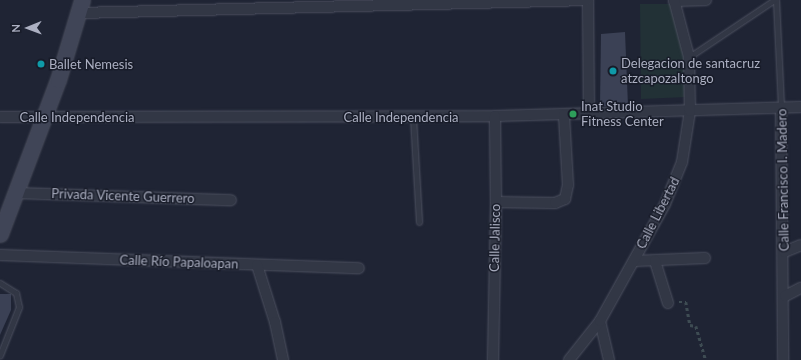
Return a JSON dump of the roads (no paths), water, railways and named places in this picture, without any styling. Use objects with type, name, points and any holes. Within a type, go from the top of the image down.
[{"type":"main road","points":[[0,234],[44,117],[81,6]]},
{"type":"street","points":[[81,6],[588,0],[589,115]]},
{"type":"street","points":[[674,0],[706,0]]},
{"type":"street","name":"Calle Libertad","points":[[569,360],[600,321],[634,261],[674,184],[687,140],[690,111],[689,57],[674,0]]},
{"type":"street","name":"Calle Independencia","points":[[0,117],[413,117],[589,115],[801,107]]},
{"type":"street","name":"Calle Francisco I. Madero","points":[[781,108],[785,296],[783,360]]},
{"type":"street","points":[[496,202],[555,203],[565,199],[568,185],[564,115]]},
{"type":"street","name":"Calle Jalisco","points":[[493,360],[496,202],[495,116]]},
{"type":"street","name":"Privada Vicente Guerrero","points":[[16,193],[231,200]]},
{"type":"street","points":[[784,252],[801,245]]},
{"type":"street","name":"Calle Río Papaloapan","points":[[0,255],[358,268]]},
{"type":"street","points":[[634,261],[705,258]]},
{"type":"street","points":[[655,261],[668,302]]},
{"type":"street","points":[[257,265],[275,322],[283,360]]},
{"type":"street","points":[[785,296],[801,288]]},
{"type":"street","points":[[600,321],[608,360]]},
{"type":"lane","points":[[689,57],[775,0]]},
{"type":"lane","name":"Calle Francisco I. Madero","points":[[775,0],[781,108]]},
{"type":"lane","points":[[413,117],[419,222]]},
{"type":"lane","points":[[0,283],[16,293],[19,299],[20,307],[0,355]]},
{"type":"place","name":"Ballet Nemesis","points":[[41,64]]},
{"type":"place","name":"Delegacion de santacruz atzcapozaltongo","points":[[613,71]]},
{"type":"place","name":"Inat Studio Fitness Center","points":[[573,114]]}]
